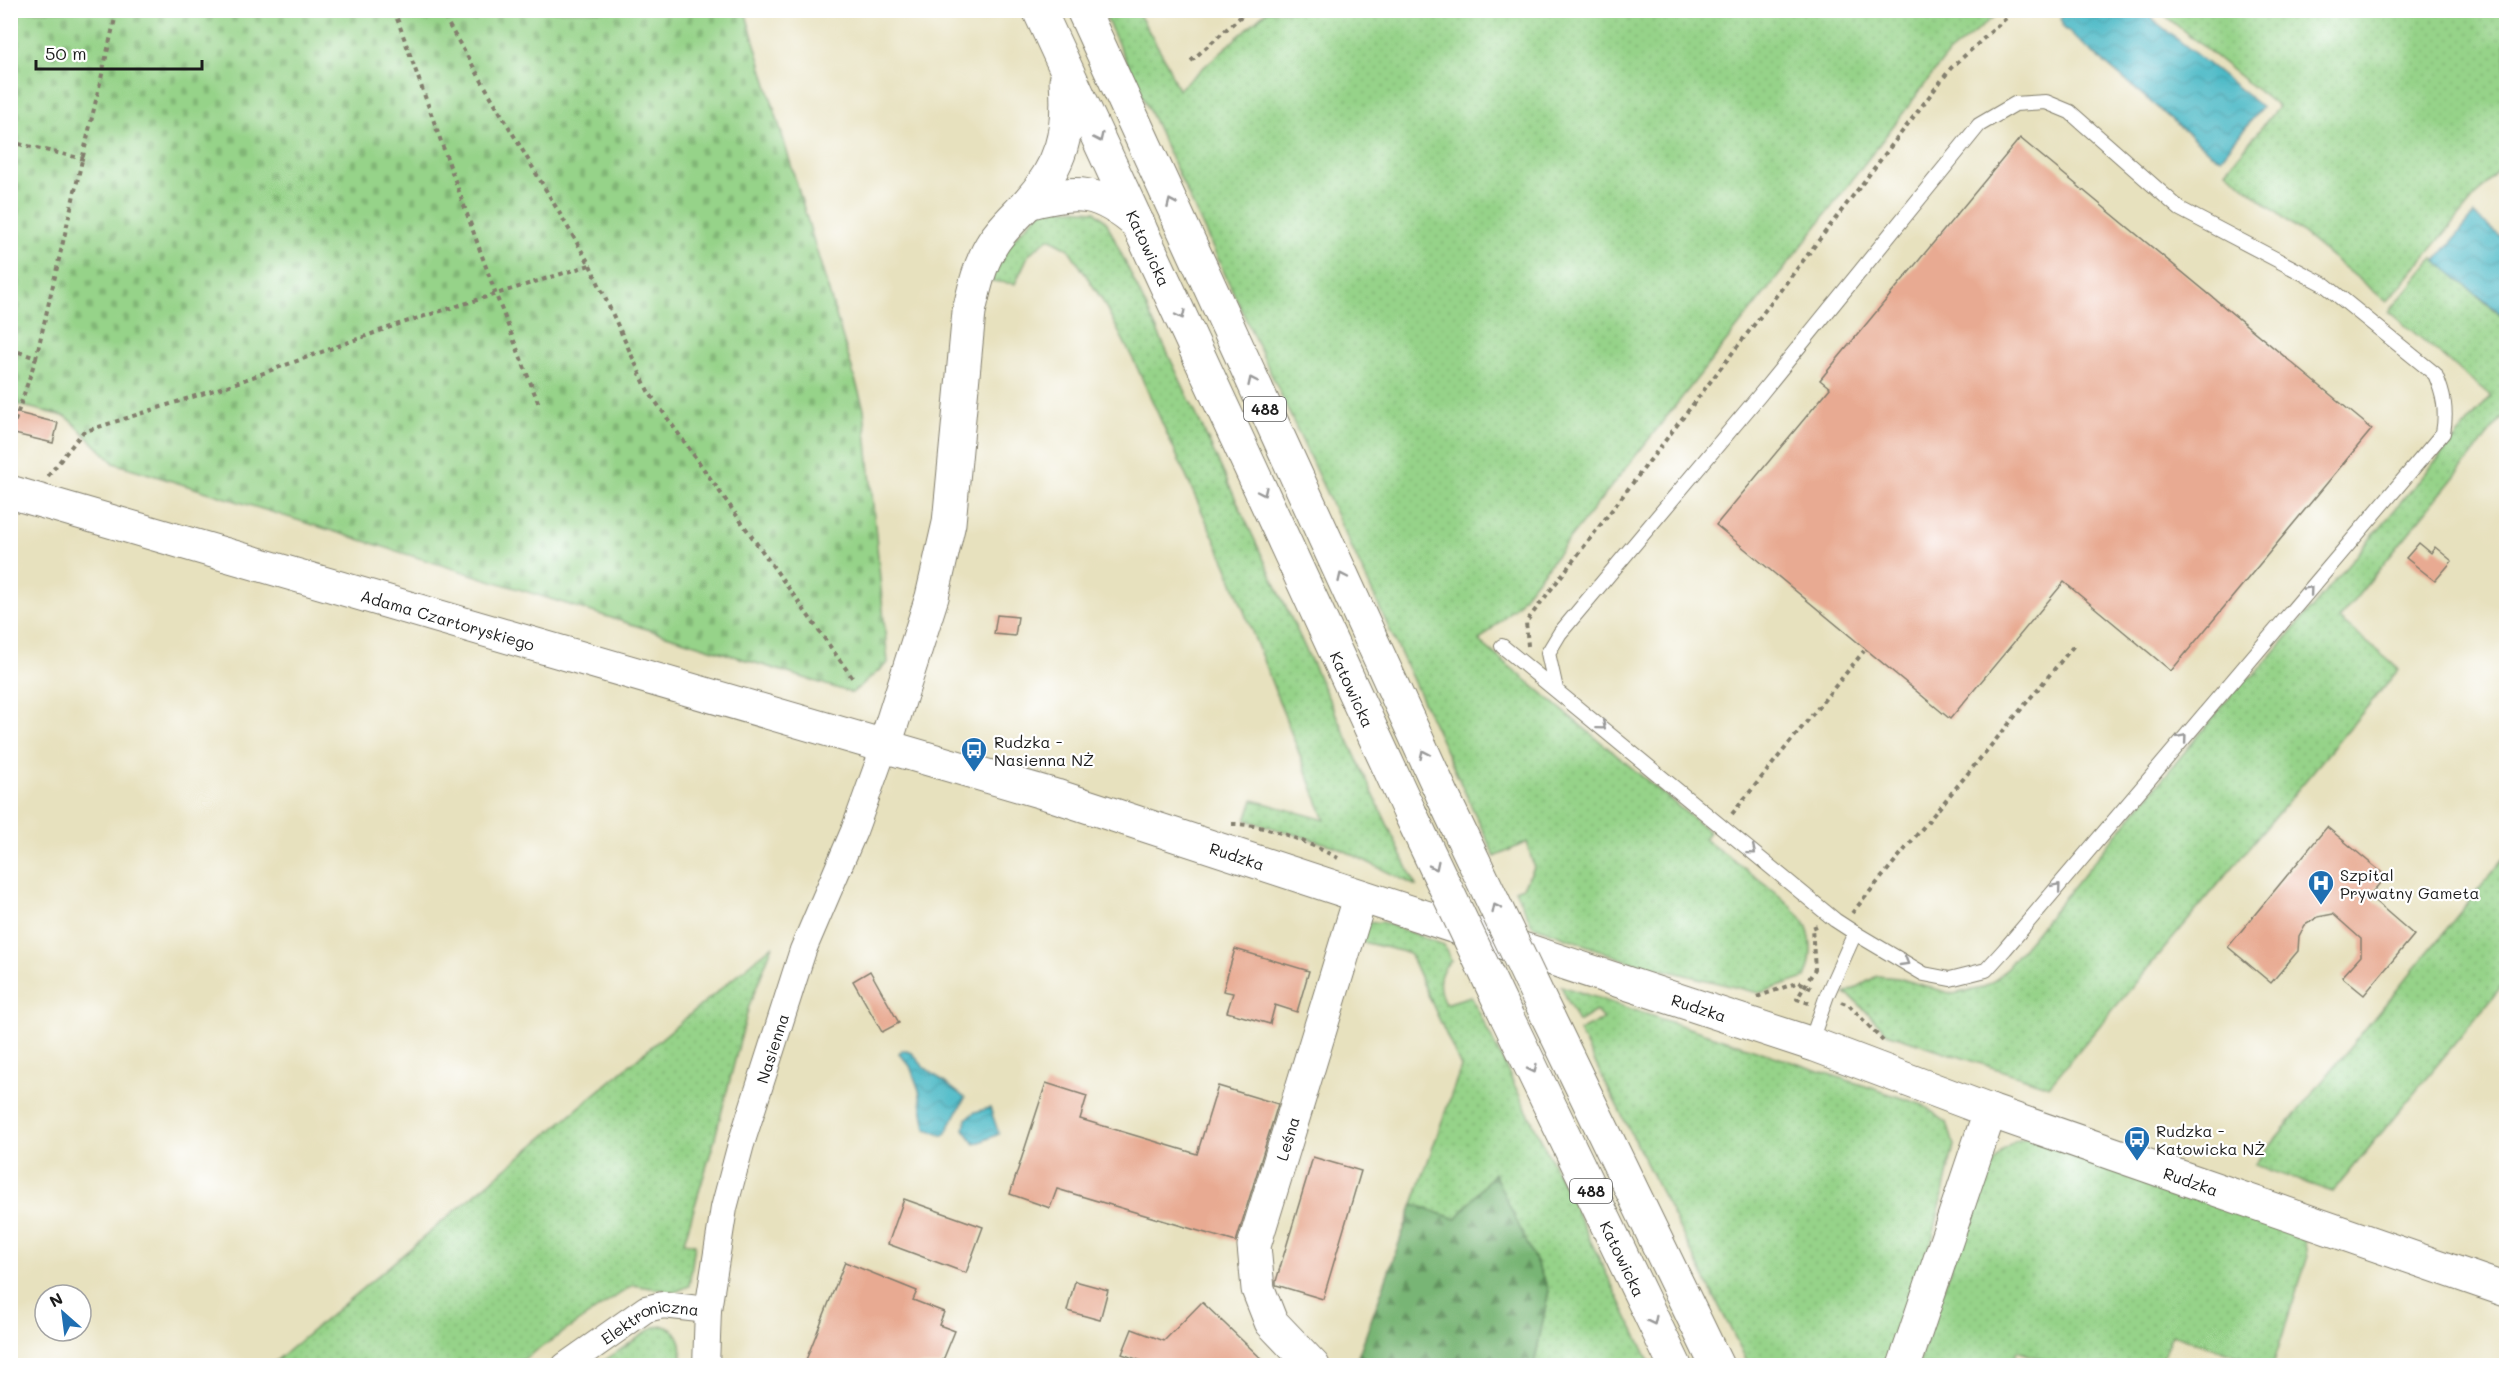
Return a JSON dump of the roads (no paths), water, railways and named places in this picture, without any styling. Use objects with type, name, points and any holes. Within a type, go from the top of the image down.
[{"type":"main road","name":"Katowicka","points":[[1039,10],[1410,813],[1675,1365]]},
{"type":"main road","name":"488","points":[[1083,10],[1448,807],[1717,1365]]},
{"type":"main road","points":[[885,745],[932,597],[949,523],[969,312],[977,279],[990,247],[1052,169],[1066,140],[1068,110],[1065,66]]},
{"type":"main road","points":[[1028,202],[1064,193],[1092,196],[1117,206],[1141,227]]},
{"type":"main road","name":"Adama Czartoryskiego","points":[[21,495],[885,745]]},
{"type":"main road","name":"Rudzka","points":[[885,745],[1056,796],[1360,898],[1810,1044],[1990,1111],[2506,1290]]},
{"type":"main road","name":"Leśna","points":[[1313,1365],[1271,1322],[1258,1288],[1254,1246],[1360,898]]},
{"type":"main road","points":[[1587,1099],[1657,1212],[1736,1365]]},
{"type":"main road","points":[[1904,1365],[1990,1111]]},
{"type":"street","name":"Nasienna","points":[[706,1365],[708,1310],[724,1208],[741,1144],[803,950],[854,831],[885,745]]},
{"type":"street","name":"Elektroniczna","points":[[565,1365],[645,1309],[663,1305],[708,1310]]},
{"type":"lane","points":[[1502,646],[1835,920],[1924,974],[1950,979],[1986,970],[2443,434],[2446,414],[2443,393],[2435,374],[2325,285],[2180,208],[2070,112],[2046,102],[2015,104],[1979,125],[1759,396],[1560,633],[1548,653],[1557,689]]},
{"type":"lane","points":[[1810,1044],[1823,1007],[1855,933]]},
{"type":"water","points":[[2066,11],[2142,11],[2262,107],[2221,158],[2212,154],[2064,28],[2060,18]]},
{"type":"water","points":[[2474,215],[2506,241],[2506,318],[2436,261]]},
{"type":"water","points":[[903,1050],[912,1053],[923,1066],[965,1098],[944,1136],[926,1129],[919,1090],[910,1066],[899,1053]]},
{"type":"water","points":[[990,1108],[999,1134],[975,1144],[964,1129],[966,1119],[975,1112]]},
{"type":"place","name":"Rudzka - Nasienna NŻ","points":[[974,773]]},
{"type":"place","name":"Szpital Prywatny Gameta","points":[[2321,906]]},
{"type":"place","name":"Rudzka - Katowicka NŻ","points":[[2137,1162]]}]
